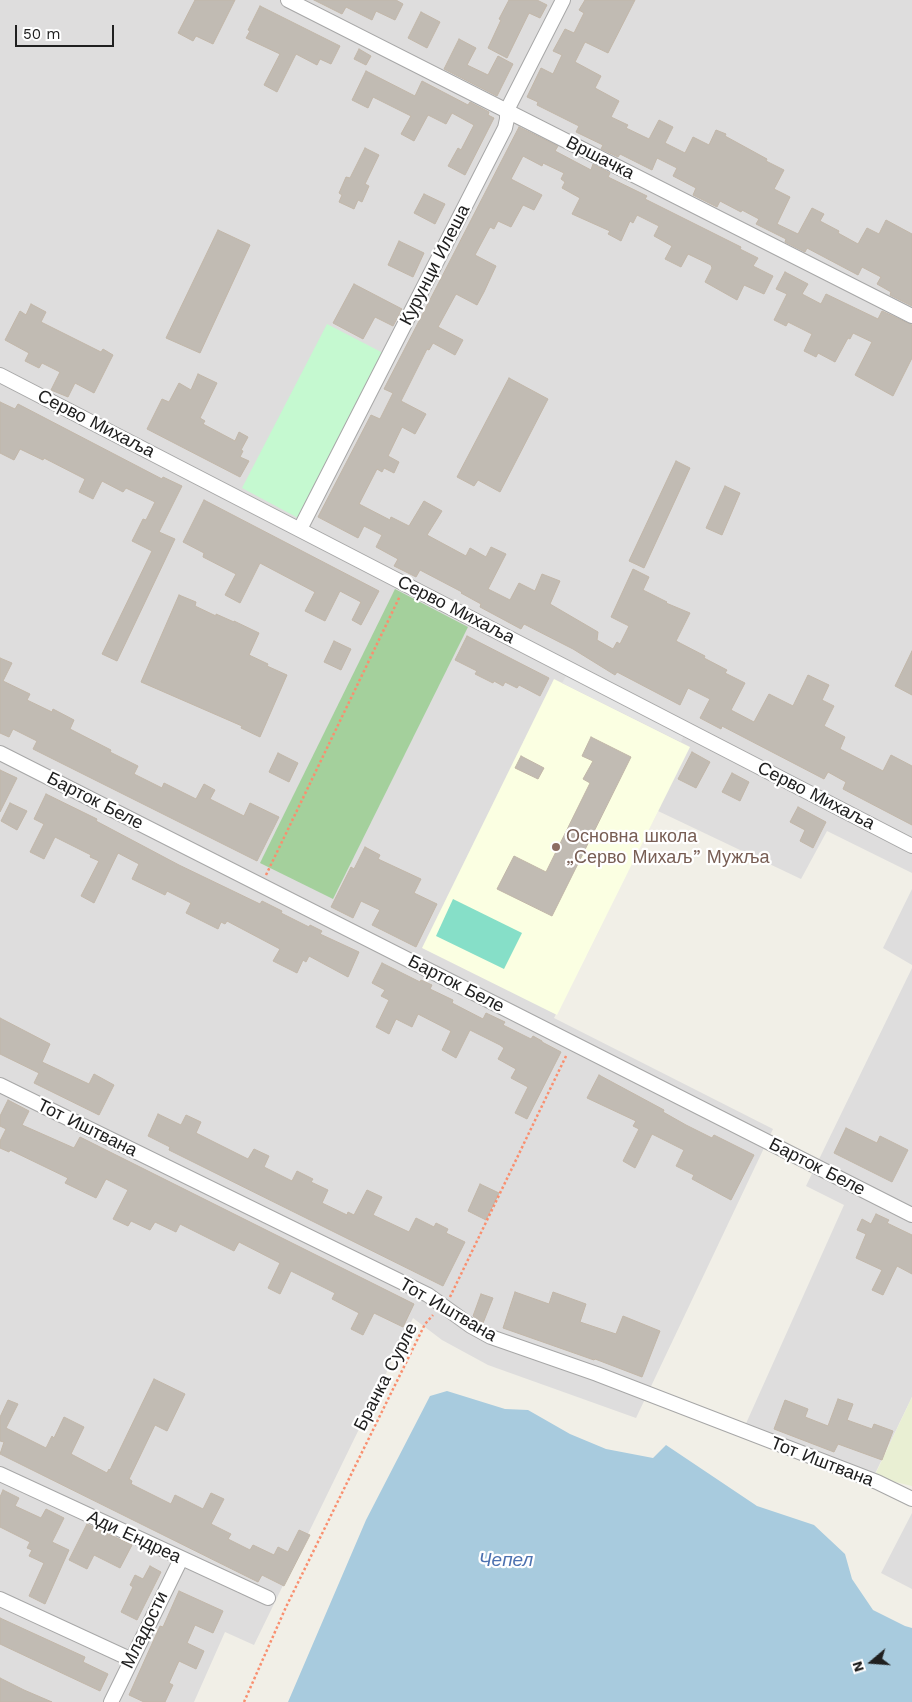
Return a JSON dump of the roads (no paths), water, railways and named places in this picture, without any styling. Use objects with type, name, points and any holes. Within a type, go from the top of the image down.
[{"type":"street","name":"Вршачка","points":[[288,0],[912,316]]},
{"type":"street","name":"Курунци Илеша","points":[[300,529],[505,128],[507,110],[563,0]]},
{"type":"street","name":"Серво Михаља","points":[[0,375],[912,846]]},
{"type":"street","name":"Барток Беле","points":[[0,753],[912,1215]]},
{"type":"street","name":"Тот Иштвана","points":[[0,1085],[428,1295],[471,1326],[491,1337],[597,1374],[877,1482],[912,1499]]},
{"type":"street","name":"Ади Ендреа","points":[[0,1474],[268,1598]]},
{"type":"street","name":"Младости","points":[[111,1702],[130,1659],[181,1559]]},
{"type":"street","points":[[0,1599],[130,1659]]},
{"type":"water","name":"Чепел","points":[[447,1391],[505,1409],[528,1410],[570,1434],[606,1449],[653,1458],[666,1445],[757,1506],[814,1525],[845,1554],[852,1579],[873,1610],[912,1628],[912,1702],[288,1702],[366,1520],[430,1396]]},
{"type":"place","name":"Основна школа „Серво Михаљ” Мужља","points":[[556,847]]}]
